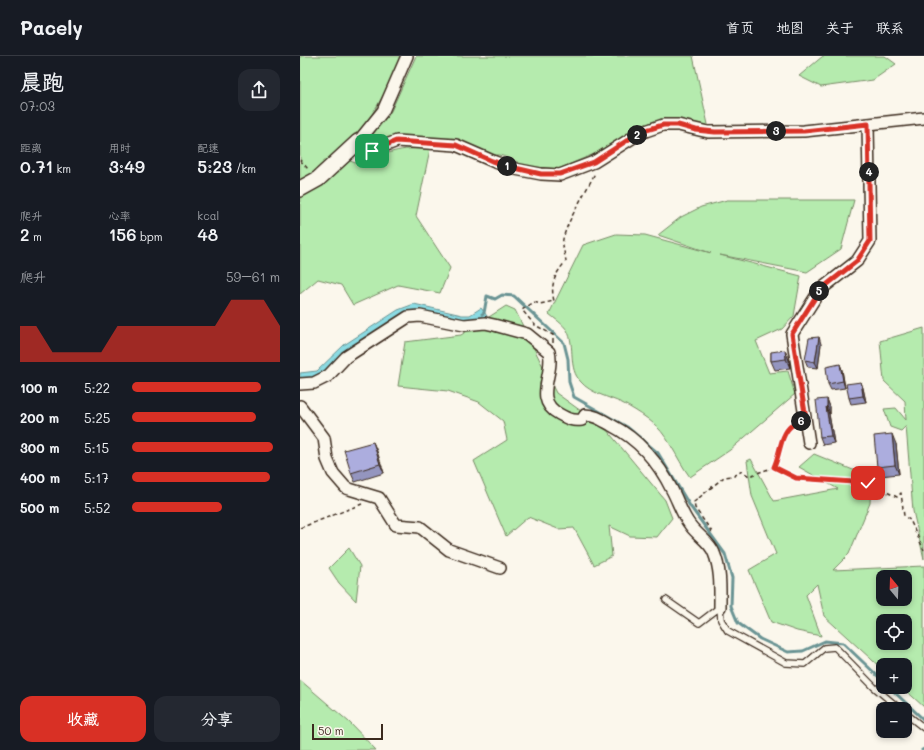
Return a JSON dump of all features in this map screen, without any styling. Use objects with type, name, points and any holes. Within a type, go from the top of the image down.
[{"type":"street","points":[[300,189],[318,179],[358,142],[383,111],[407,56]]},
{"type":"street","points":[[358,142],[369,151],[396,141],[456,145],[498,163],[515,168],[548,174],[569,172],[603,157],[640,132],[663,125],[678,125],[696,130],[715,132],[804,131],[924,118]]},
{"type":"street","points":[[809,443],[792,334],[820,290],[857,261],[870,241],[868,124]]},
{"type":"street","points":[[300,384],[314,383],[328,376],[346,357],[408,317],[420,316],[464,325],[485,323],[527,334],[549,352],[551,366],[544,394],[548,403],[555,412],[572,421],[582,420],[585,415],[592,415],[618,428],[643,449],[659,468],[672,489],[689,524],[713,551],[720,579],[720,607]]},
{"type":"street","points":[[300,406],[324,438],[327,459],[333,473],[346,488],[379,498],[385,505],[396,525],[420,527],[449,550],[500,568]]},
{"type":"lane","points":[[666,600],[698,623],[720,607]]},
{"type":"lane","points":[[720,607],[721,620],[728,630],[786,663],[805,664],[824,648],[835,647],[841,651],[874,687],[892,702]]},
{"type":"lane","points":[[912,719],[924,728]]},
{"type":"path","points":[[553,335],[535,325],[522,310],[534,302],[540,304],[554,301],[552,287],[554,277],[566,261],[563,240],[570,219],[586,192],[603,157]]},
{"type":"path","points":[[712,531],[695,508],[694,502],[724,477],[734,476],[742,471],[749,476],[774,467],[779,457],[781,441],[790,427],[806,419]]},
{"type":"path","points":[[774,467],[796,478],[868,483],[897,497],[901,493],[904,516],[910,520],[924,550]]},
{"type":"path","points":[[300,528],[379,498]]},
{"type":"green space","points":[[300,56],[401,56],[379,103],[364,125],[347,144],[350,161],[361,165],[394,151],[430,149],[416,216],[450,268],[440,293],[398,285],[353,305],[341,285],[318,279],[300,294]]},
{"type":"green space","points":[[416,56],[693,56],[709,129],[686,121],[654,121],[630,132],[599,152],[558,169],[523,166],[513,159],[499,155],[486,155],[464,143],[384,141],[373,144],[368,140],[391,111]]},
{"type":"green space","points":[[823,56],[885,56],[896,64],[873,80],[821,87],[799,76]]},
{"type":"green space","points":[[727,200],[854,200],[841,249],[807,272],[720,255],[801,276],[794,316],[782,329],[756,341],[769,373],[788,371],[795,394],[730,450],[690,477],[667,439],[655,425],[632,408],[594,392],[581,382],[574,370],[570,337],[567,330],[549,314],[583,245],[616,234],[645,235],[711,253],[658,235],[681,217],[701,207]]},
{"type":"green space","points":[[506,306],[515,310],[556,393],[606,429],[665,500],[672,518],[657,537],[630,536],[609,526],[612,556],[594,565],[574,528],[558,529],[528,517],[506,536],[474,461],[507,440],[503,421],[479,402],[448,391],[398,386],[405,342],[461,335]]},
{"type":"green space","points":[[924,328],[924,559],[913,511],[906,426],[901,431],[890,427],[884,409],[896,408],[906,420],[905,401],[884,381],[880,341]]},
{"type":"green space","points":[[814,454],[853,470],[871,474],[870,503],[849,554],[833,570],[924,566],[924,707],[910,694],[912,694],[912,658],[876,658],[876,664],[824,616],[817,584],[806,595],[821,636],[797,631],[771,622],[749,570],[776,554],[752,496],[747,461],[751,459],[774,501],[838,489],[799,467]]},
{"type":"green space","points":[[349,548],[360,566],[356,601],[339,583],[329,568]]},
{"type":"green space","points":[[300,680],[349,722],[376,750],[300,750]]},
{"type":"water","points":[[414,304],[462,315],[470,315],[481,308],[487,316],[475,321],[421,313],[318,378],[300,380],[300,373],[317,371],[344,345],[398,310]]},
{"type":"building","points":[[819,337],[815,362],[805,360],[809,338]]},
{"type":"building","points":[[785,350],[786,359],[771,361],[771,352]]},
{"type":"building","points":[[840,364],[843,381],[828,384],[826,367]]},
{"type":"building","points":[[861,382],[863,396],[849,398],[846,384]]},
{"type":"building","points":[[827,399],[826,407],[831,436],[820,437],[816,400]]},
{"type":"building","points":[[892,434],[895,465],[877,467],[874,436]]},
{"type":"building","points":[[373,442],[380,464],[351,473],[344,450]]},
{"type":"waterway","points":[[482,314],[484,313],[487,296],[495,299],[502,295],[514,296],[564,343],[568,359],[569,382],[574,397],[627,427],[658,453],[690,506],[725,554],[732,578],[731,606],[738,623],[760,639],[788,652],[803,651],[825,641],[843,643],[876,674]]},
{"type":"waterway","points":[[896,694],[924,720]]},
{"type":"route","points":[[372,151],[396,141],[456,145],[492,161],[515,168],[541,174],[555,175],[569,172],[594,162],[640,132],[649,128],[668,124],[708,132],[804,131],[868,124],[870,241],[857,261],[821,288],[792,334],[806,419],[790,427],[781,441],[779,457],[774,467],[796,478],[868,483]]}]
